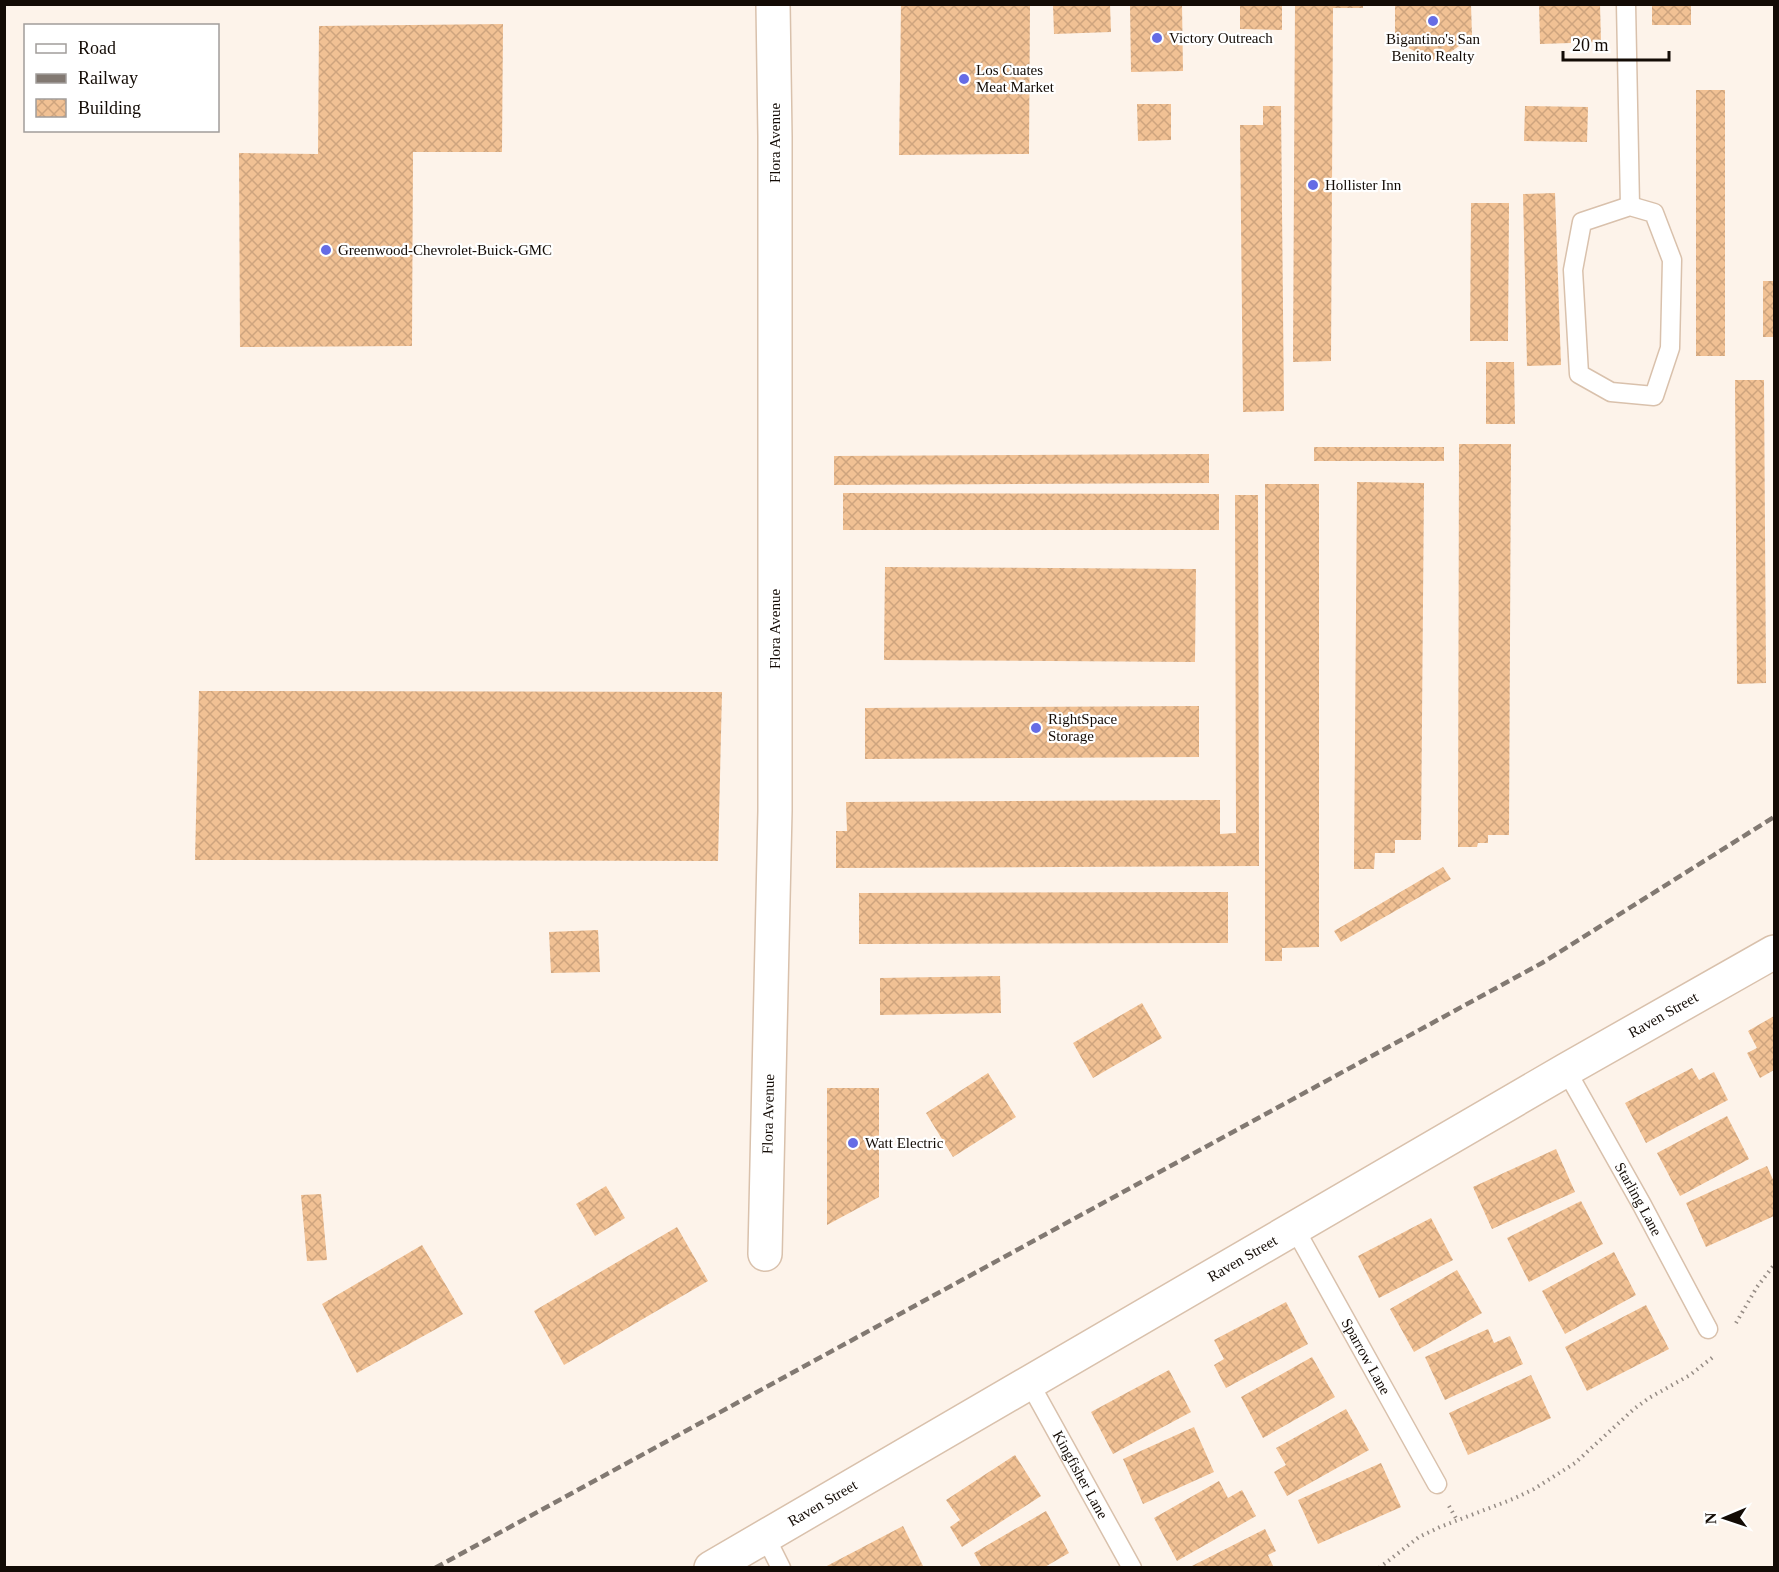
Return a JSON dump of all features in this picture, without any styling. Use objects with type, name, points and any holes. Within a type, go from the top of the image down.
[{"type":"street","name":"Flora Avenue","points":[[765,1254],[775,811],[773,4]]},
{"type":"street","name":"Raven Street","points":[[711,1568],[1566,1070],[1774,952]]},
{"type":"lane","points":[[1626,4],[1630,206]]},
{"type":"lane","points":[[1630,206],[1654,213],[1672,260],[1670,348],[1654,396],[1611,392],[1579,374],[1573,270],[1582,222],[1630,206]]},
{"type":"lane","name":"Starling Lane","points":[[1566,1070],[1708,1329]]},
{"type":"lane","name":"Sparrow Lane","points":[[1295,1229],[1437,1484]]},
{"type":"lane","name":"Kingfisher Lane","points":[[1029,1382],[1132,1568]]},
{"type":"lane","points":[[765,1536],[781,1568]]},
{"type":"path","points":[[1734,1326],[1757,1287],[1774,1265]]},
{"type":"path","points":[[1379,1568],[1419,1538],[1440,1527],[1513,1499],[1575,1463],[1634,1409],[1690,1375],[1714,1355]]},
{"type":"building","name":"Los Cuates Meat Market","points":[[901,4],[1030,4],[1029,154],[899,155]]},
{"type":"building","points":[[1053,4],[1110,4],[1111,32],[1054,34]]},
{"type":"building","name":"Victory Outreach","points":[[1130,4],[1182,4],[1183,71],[1131,72]]},
{"type":"building","name":"Hollister Inn","points":[[1295,4],[1363,4],[1363,8],[1333,8],[1331,361],[1293,362]]},
{"type":"building","name":"Bigantino's San Benito Realty","points":[[1395,4],[1471,4],[1472,37],[1436,62],[1395,41]]},
{"type":"building","points":[[1539,4],[1600,4],[1601,42],[1540,44]]},
{"type":"building","points":[[1652,4],[1691,4],[1691,25],[1652,25]]},
{"type":"building","points":[[1240,5],[1282,5],[1282,30],[1240,29]]},
{"type":"building","name":"Greenwood-Chevrolet-Buick-GMC","points":[[503,24],[502,152],[413,152],[412,346],[240,347],[239,153],[318,154],[319,26]]},
{"type":"building","points":[[1696,90],[1725,90],[1725,356],[1696,356]]},
{"type":"building","points":[[1137,104],[1171,104],[1171,140],[1138,141]]},
{"type":"building","points":[[1263,106],[1281,106],[1284,411],[1243,412],[1240,125],[1263,125]]},
{"type":"building","points":[[1525,106],[1588,107],[1587,142],[1524,141]]},
{"type":"building","points":[[1555,193],[1561,365],[1527,366],[1523,194]]},
{"type":"building","points":[[1471,203],[1509,203],[1508,341],[1470,341]]},
{"type":"building","points":[[1763,281],[1774,281],[1774,337],[1763,337]]},
{"type":"building","points":[[1486,362],[1514,362],[1515,424],[1486,424]]},
{"type":"building","points":[[1735,380],[1764,380],[1766,683],[1737,684]]},
{"type":"building","points":[[1459,444],[1511,444],[1509,835],[1488,835],[1488,843],[1478,843],[1477,847],[1458,847]]},
{"type":"building","points":[[1314,447],[1444,447],[1444,461],[1314,461]]},
{"type":"building","points":[[1209,454],[1209,483],[834,485],[834,456]]},
{"type":"building","points":[[1357,482],[1424,483],[1421,840],[1395,840],[1395,853],[1375,853],[1374,869],[1354,869]]},
{"type":"building","points":[[1265,484],[1319,484],[1319,947],[1282,948],[1282,961],[1265,961]]},
{"type":"building","points":[[843,493],[1219,494],[1219,530],[843,530]]},
{"type":"building","points":[[1235,495],[1258,495],[1259,866],[836,868],[836,831],[847,831],[846,802],[1220,800],[1220,834],[1236,833]]},
{"type":"building","points":[[885,567],[1196,569],[1195,662],[884,660]]},
{"type":"building","points":[[199,691],[722,692],[718,861],[195,860]]},
{"type":"building","points":[[1199,706],[1199,757],[865,759],[865,708]]},
{"type":"building","points":[[1443,867],[1451,879],[1341,942],[1334,931]]},
{"type":"building","points":[[1228,892],[1228,943],[859,944],[859,893]]},
{"type":"building","points":[[598,930],[600,972],[551,973],[549,932]]},
{"type":"building","points":[[1000,976],[1001,1013],[880,1015],[880,978]]},
{"type":"building","points":[[1142,1003],[1162,1038],[1093,1078],[1073,1043]]},
{"type":"building","points":[[1774,1016],[1774,1070],[1760,1078],[1747,1053],[1757,1048],[1748,1031]]},
{"type":"building","points":[[1692,1068],[1699,1080],[1714,1072],[1728,1100],[1646,1143],[1625,1103]]},
{"type":"building","points":[[988,1073],[1016,1117],[953,1157],[926,1113]]},
{"type":"building","name":"Watt Electric","points":[[827,1088],[879,1088],[879,1197],[827,1225]]},
{"type":"building","points":[[1727,1116],[1749,1159],[1680,1196],[1657,1153]]},
{"type":"building","points":[[1556,1149],[1575,1192],[1492,1229],[1473,1187]]},
{"type":"building","points":[[1767,1166],[1774,1182],[1774,1216],[1706,1247],[1686,1203]]},
{"type":"building","points":[[606,1186],[625,1218],[595,1236],[576,1204]]},
{"type":"building","points":[[321,1194],[327,1260],[307,1261],[301,1195]]},
{"type":"building","points":[[1581,1201],[1603,1244],[1529,1282],[1507,1238]]},
{"type":"building","points":[[1431,1218],[1453,1260],[1379,1298],[1358,1256]]},
{"type":"building","points":[[677,1227],[708,1281],[564,1365],[534,1311]]},
{"type":"building","points":[[422,1245],[463,1314],[357,1373],[322,1304]]},
{"type":"building","points":[[1614,1252],[1636,1295],[1565,1334],[1542,1291]]},
{"type":"building","points":[[1457,1270],[1482,1313],[1414,1352],[1390,1309]]},
{"type":"building","points":[[1286,1302],[1308,1344],[1226,1388],[1214,1365],[1224,1359],[1214,1340]]},
{"type":"building","points":[[1646,1305],[1669,1349],[1587,1391],[1565,1347]]},
{"type":"building","points":[[1488,1329],[1494,1343],[1510,1336],[1523,1364],[1445,1400],[1425,1357]]},
{"type":"building","points":[[1312,1357],[1335,1397],[1263,1438],[1241,1397]]},
{"type":"building","points":[[1169,1370],[1191,1412],[1113,1454],[1091,1412]]},
{"type":"building","points":[[1531,1375],[1551,1418],[1468,1455],[1449,1413]]},
{"type":"building","points":[[1346,1409],[1369,1450],[1287,1496],[1274,1472],[1286,1465],[1276,1448]]},
{"type":"building","points":[[1194,1427],[1214,1472],[1143,1504],[1123,1459]]},
{"type":"building","points":[[1015,1455],[1041,1496],[962,1547],[950,1527],[960,1520],[946,1500]]},
{"type":"building","points":[[1381,1463],[1401,1507],[1318,1544],[1298,1500]]},
{"type":"building","points":[[1219,1481],[1228,1498],[1242,1490],[1256,1516],[1177,1561],[1154,1518]]},
{"type":"building","points":[[1046,1511],[1069,1553],[1043,1568],[982,1568],[974,1553]]},
{"type":"building","points":[[903,1526],[924,1568],[823,1568]]},
{"type":"building","points":[[1265,1529],[1276,1551],[1268,1555],[1274,1568],[1188,1568]]},
{"type":"railway","points":[[435,1568],[1542,963],[1774,817]]},
{"type":"place","name":"Bigantino's San Benito Realty","points":[[1433,21]]},
{"type":"place","name":"Victory Outreach","points":[[1157,38]]},
{"type":"place","name":"Los Cuates Meat Market","points":[[964,79]]},
{"type":"place","name":"Hollister Inn","points":[[1313,185]]},
{"type":"place","name":"Greenwood-Chevrolet-Buick-GMC","points":[[326,250]]},
{"type":"place","name":"RightSpace Storage","points":[[1036,728]]},
{"type":"place","name":"Watt Electric","points":[[853,1143]]}]
